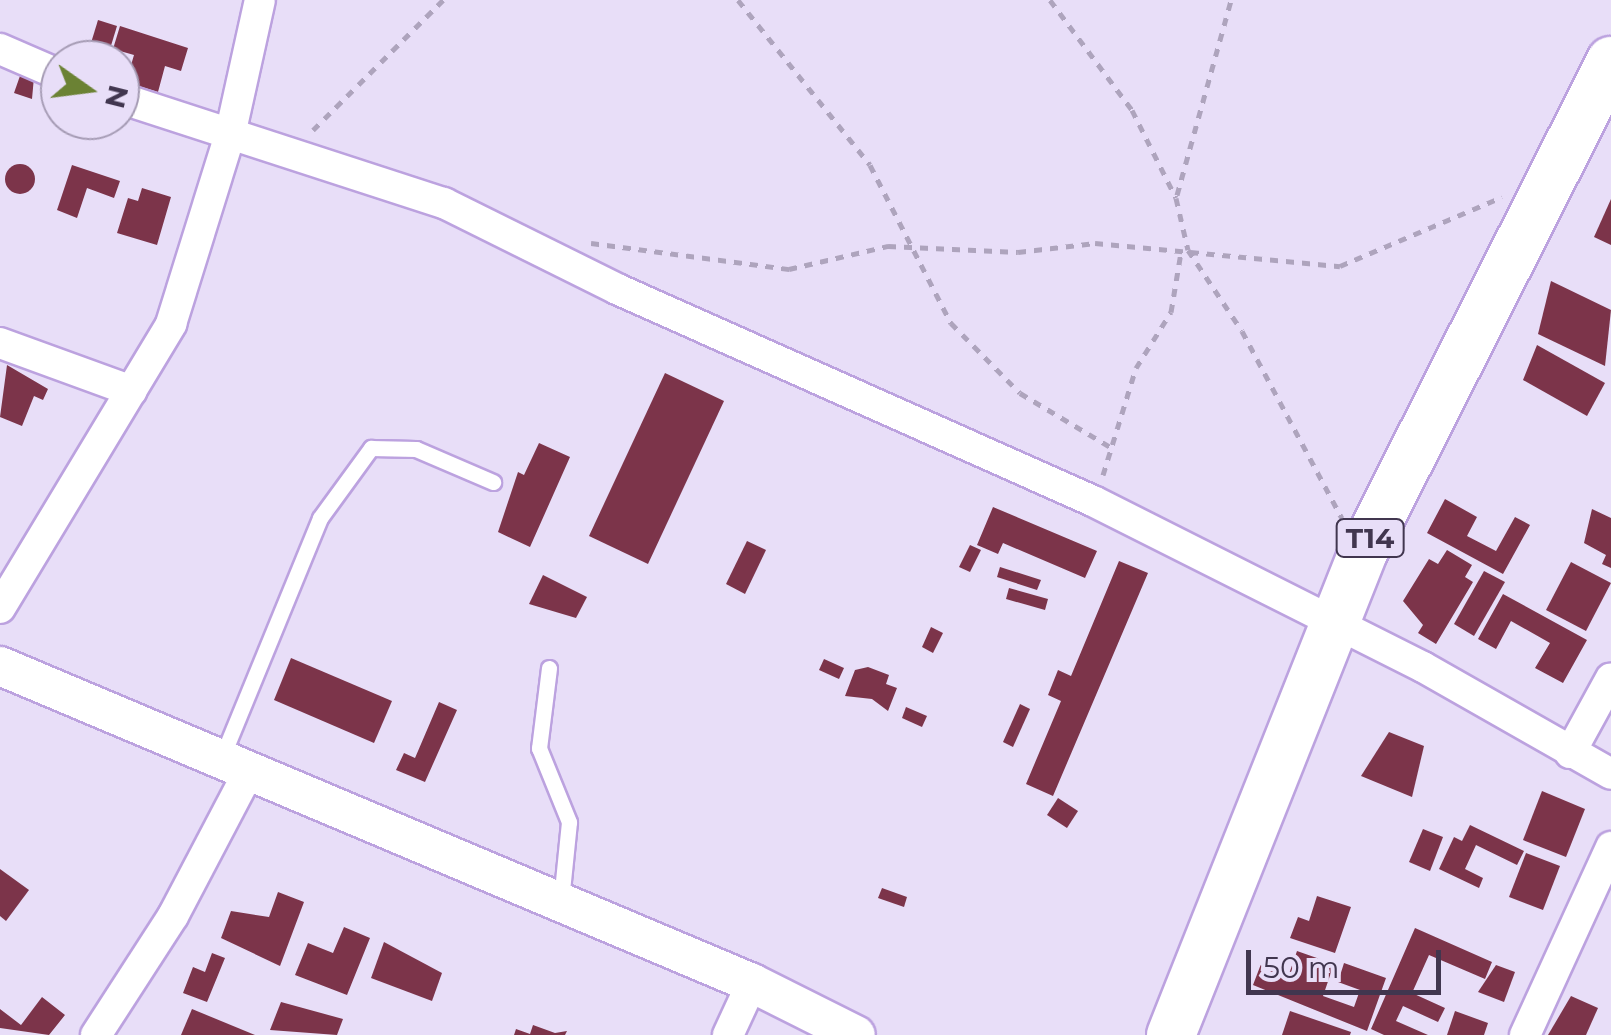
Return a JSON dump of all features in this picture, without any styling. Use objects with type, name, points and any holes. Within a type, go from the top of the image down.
[{"type":"highway","name":"T14","points":[[1171,1035],[1330,625],[1364,550],[1610,64]]},
{"type":"street","points":[[0,608],[171,324],[230,135],[260,0]]},
{"type":"street","points":[[0,49],[40,66]]},
{"type":"street","points":[[140,105],[444,203],[534,248],[1093,501],[1330,625],[1423,666],[1611,774]]},
{"type":"street","points":[[0,343],[132,390]]},
{"type":"street","points":[[0,666],[752,983],[856,1035]]},
{"type":"street","points":[[1570,753],[1611,678]]},
{"type":"street","points":[[96,1035],[173,916],[235,767]]},
{"type":"street","points":[[1525,1035],[1611,847]]},
{"type":"street","points":[[728,1035],[752,983]]},
{"type":"lane","points":[[235,767],[320,518],[371,448],[416,448],[493,482]]},
{"type":"lane","points":[[549,668],[539,748],[568,822],[561,905]]},
{"type":"path","points":[[282,152],[334,116],[442,0]]},
{"type":"path","points":[[738,0],[870,166],[951,323],[983,361],[1112,448]]},
{"type":"path","points":[[1050,0],[1132,110],[1176,198],[1185,251],[1364,550]]},
{"type":"path","points":[[1176,198],[1231,0]]},
{"type":"path","points":[[534,248],[590,243],[804,269],[910,246],[1018,252],[1094,243],[1340,266],[1555,174]]},
{"type":"path","points":[[1093,501],[1136,368],[1171,312],[1185,251]]},
{"type":"building","points":[[98,20],[117,26],[113,40],[92,40]]},
{"type":"building","points":[[120,26],[188,48],[181,71],[165,66],[158,92],[140,86],[140,40],[116,40]]},
{"type":"building","points":[[21,73],[34,77],[32,99],[14,93]]},
{"type":"building","points":[[20,164],[30,169],[35,179],[30,189],[20,194],[10,189],[5,179],[10,169]]},
{"type":"building","points":[[72,165],[120,181],[114,198],[87,188],[77,218],[57,210]]},
{"type":"building","points":[[142,188],[171,197],[157,245],[117,233],[128,198],[138,201]]},
{"type":"building","points":[[1611,199],[1611,245],[1594,237]]},
{"type":"building","points":[[1551,281],[1611,310],[1605,366],[1538,334]]},
{"type":"building","points":[[1537,345],[1605,383],[1587,416],[1523,380]]},
{"type":"building","points":[[7,365],[48,389],[43,400],[34,396],[22,426],[0,417]]},
{"type":"building","points":[[665,373],[724,401],[648,564],[589,536]]},
{"type":"building","points":[[539,443],[570,457],[530,547],[498,532],[518,472],[524,475]]},
{"type":"building","points":[[1445,499],[1477,517],[1467,536],[1496,551],[1515,517],[1530,525],[1503,574],[1427,533]]},
{"type":"building","points":[[993,507],[1097,551],[1085,578],[1003,543],[998,554],[977,545]]},
{"type":"building","points":[[1592,509],[1611,518],[1611,568],[1602,564],[1606,555],[1584,543]]},
{"type":"building","points":[[747,541],[766,550],[745,594],[726,584]]},
{"type":"building","points":[[970,545],[981,550],[970,572],[959,567]]},
{"type":"building","points":[[1447,550],[1472,565],[1465,577],[1473,582],[1436,644],[1418,633],[1423,625],[1403,601],[1429,559],[1438,564]]},
{"type":"building","points":[[1119,561],[1148,573],[1053,796],[1026,784],[1061,701],[1048,695],[1058,670],[1071,676]]},
{"type":"building","points":[[1571,562],[1611,583],[1586,631],[1546,610]]},
{"type":"building","points":[[1000,567],[1041,580],[1037,590],[997,577]]},
{"type":"building","points":[[1484,571],[1505,582],[1474,636],[1454,624]]},
{"type":"building","points":[[543,575],[587,597],[576,618],[529,604]]},
{"type":"building","points":[[1009,588],[1048,599],[1045,610],[1006,599]]},
{"type":"building","points":[[1503,594],[1587,640],[1563,683],[1535,668],[1550,643],[1511,621],[1496,649],[1478,639]]},
{"type":"building","points":[[931,627],[943,633],[933,653],[922,647]]},
{"type":"building","points":[[291,658],[392,701],[374,743],[274,700]]},
{"type":"building","points":[[824,659],[844,668],[839,679],[819,670]]},
{"type":"building","points":[[868,667],[889,675],[886,684],[897,688],[888,711],[872,699],[845,696],[855,670]]},
{"type":"building","points":[[439,702],[457,710],[425,782],[396,770],[404,753],[415,758]]},
{"type":"building","points":[[1020,704],[1030,709],[1013,747],[1003,742]]},
{"type":"building","points":[[906,707],[927,716],[922,727],[902,718]]},
{"type":"building","points":[[1389,732],[1424,746],[1412,797],[1361,776]]},
{"type":"building","points":[[1542,791],[1585,809],[1566,857],[1523,840]]},
{"type":"building","points":[[1058,798],[1078,811],[1067,828],[1047,815]]},
{"type":"building","points":[[1470,825],[1524,851],[1517,865],[1476,845],[1465,869],[1483,878],[1479,888],[1439,869],[1454,837],[1462,841]]},
{"type":"building","points":[[1423,829],[1443,837],[1430,871],[1409,862]]},
{"type":"building","points":[[1526,853],[1560,866],[1543,910],[1509,897]]},
{"type":"building","points":[[0,869],[29,890],[6,921],[0,916]]},
{"type":"building","points":[[882,888],[907,897],[904,907],[878,898]]},
{"type":"building","points":[[278,892],[304,902],[280,966],[221,938],[231,911],[269,917]]},
{"type":"building","points":[[1317,896],[1351,907],[1335,953],[1290,938],[1298,917],[1309,921]]},
{"type":"building","points":[[344,927],[370,938],[347,995],[295,975],[308,943],[333,953]]},
{"type":"building","points":[[1415,928],[1492,962],[1485,979],[1429,955],[1412,993],[1445,1008],[1438,1022],[1403,1006],[1396,1021],[1428,1035],[1384,1035],[1371,1029]]},
{"type":"building","points":[[384,942],[442,973],[432,1001],[371,978]]},
{"type":"building","points":[[1297,951],[1334,964],[1323,996],[1354,1007],[1360,990],[1338,982],[1344,963],[1386,978],[1367,1031],[1253,985],[1261,964],[1289,974]]},
{"type":"building","points":[[212,953],[225,958],[207,1002],[183,993],[193,967],[205,972]]},
{"type":"building","points":[[1496,965],[1515,972],[1504,1002],[1478,992]]},
{"type":"building","points":[[1571,996],[1598,1008],[1586,1035],[1548,1035]]},
{"type":"building","points":[[42,997],[65,1015],[49,1035],[0,1028],[0,1009],[21,1025]]},
{"type":"building","points":[[281,1002],[343,1019],[337,1035],[270,1030]]},
{"type":"building","points":[[192,1009],[255,1035],[181,1035]]},
{"type":"building","points":[[1290,1011],[1351,1032],[1350,1035],[1282,1035]]},
{"type":"building","points":[[1455,1011],[1488,1023],[1484,1035],[1447,1035]]},
{"type":"building","points":[[533,1025],[555,1033],[567,1031],[565,1035],[514,1035],[516,1029],[530,1034]]}]
